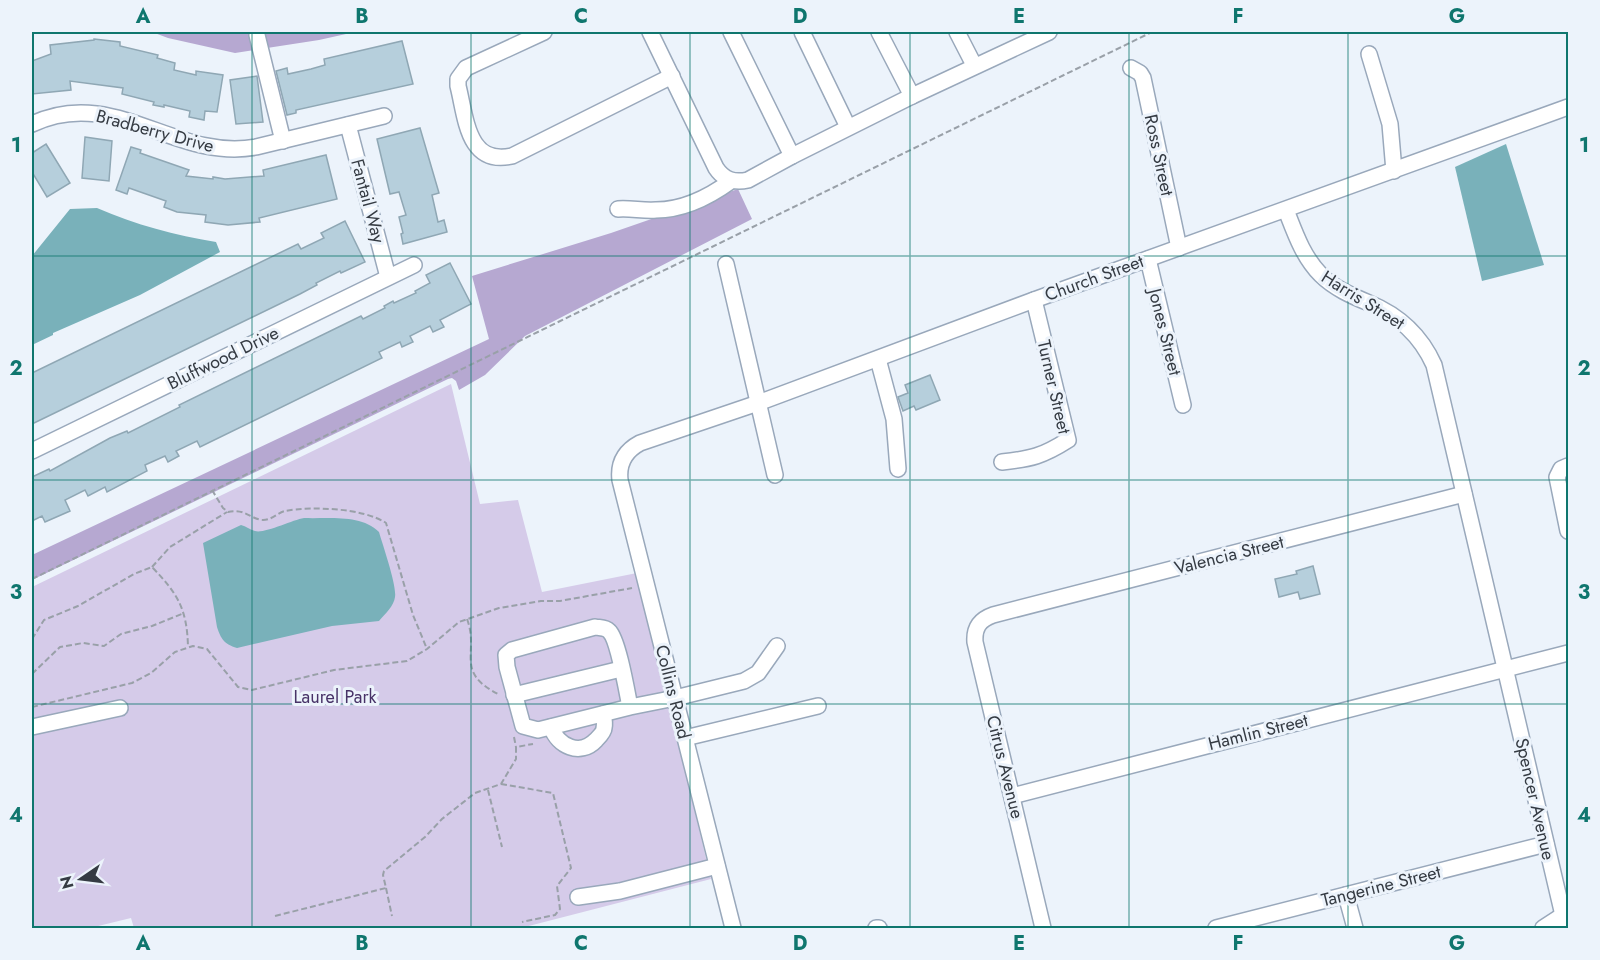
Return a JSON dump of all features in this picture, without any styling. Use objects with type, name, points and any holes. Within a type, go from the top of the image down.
[{"type":"street","points":[[544,32],[466,68],[458,79],[473,142],[490,157],[512,156],[672,76]]},
{"type":"street","points":[[650,32],[716,168],[725,178],[740,182],[748,180],[1030,36],[1049,32]]},
{"type":"street","points":[[730,32],[792,156]]},
{"type":"street","points":[[802,32],[848,127]]},
{"type":"street","points":[[879,32],[912,96]]},
{"type":"street","points":[[957,32],[974,65]]},
{"type":"street","points":[[257,35],[283,141]]},
{"type":"street","points":[[1369,54],[1390,124],[1394,171]]},
{"type":"street","name":"Ross Street","points":[[1131,68],[1140,72],[1143,78],[1179,248]]},
{"type":"street","name":"Church Street","points":[[624,456],[640,443],[758,403],[1034,300],[1569,107]]},
{"type":"street","name":"Bradberry Drive","points":[[32,124],[57,116],[93,113],[120,118],[212,148],[245,149],[384,116]]},
{"type":"street","name":"Fantail Way","points":[[348,125],[388,277]]},
{"type":"street","points":[[618,208],[678,209],[731,181]]},
{"type":"street","name":"Harris Street","points":[[1286,210],[1304,254],[1322,276],[1344,292],[1388,312],[1411,330],[1428,352],[1438,378],[1464,494]]},
{"type":"street","name":"Jones Street","points":[[1148,259],[1183,405]]},
{"type":"street","points":[[726,264],[776,475]]},
{"type":"street","name":"Bluffwood Drive","points":[[32,451],[414,265]]},
{"type":"street","name":"Turner Street","points":[[1002,462],[1032,459],[1068,440],[1034,300]]},
{"type":"street","points":[[878,358],[894,419],[898,469]]},
{"type":"street","name":"Collins Road","points":[[624,456],[619,468],[620,480],[733,928]]},
{"type":"street","points":[[1569,466],[1561,469],[1557,477],[1569,531]]},
{"type":"street","name":"Valencia Street","points":[[993,615],[1464,494]]},
{"type":"street","name":"Spencer Avenue","points":[[1464,494],[1564,922]]},
{"type":"street","name":"Citrus Avenue","points":[[993,615],[981,620],[977,626],[975,642],[1043,928]]},
{"type":"street","points":[[630,706],[612,633],[606,628],[595,627],[512,650],[506,655],[508,695],[523,726],[544,729],[630,706],[675,698],[748,679],[762,668],[777,646]]},
{"type":"street","points":[[1504,669],[1569,653]]},
{"type":"street","points":[[508,695],[621,669]]},
{"type":"street","name":"Hamlin Street","points":[[1012,796],[1504,669]]},
{"type":"street","points":[[685,738],[818,706]]},
{"type":"street","points":[[32,727],[120,708]]},
{"type":"street","points":[[544,729],[570,748],[583,748],[594,742],[605,728],[603,714]]},
{"type":"street","name":"Tangerine Street","points":[[1216,928],[1546,844]]},
{"type":"street","points":[[578,897],[620,891],[717,866]]},
{"type":"street","points":[[1346,895],[1355,928]]},
{"type":"street","points":[[1543,928],[1564,922]]},
{"type":"path","points":[[32,579],[1152,32]]},
{"type":"path","points":[[212,490],[228,512]]},
{"type":"path","points":[[32,639],[44,620],[78,606],[134,574],[152,567],[170,547],[228,512],[236,510],[262,520],[272,518],[281,512],[295,510],[342,510],[376,516],[386,523],[413,615],[427,649]]},
{"type":"path","points":[[152,567],[172,587],[188,629],[188,648]]},
{"type":"path","points":[[32,707],[132,682],[151,673],[176,652],[193,646],[207,649],[238,687],[252,690],[334,670],[406,661],[427,649],[459,622],[499,608],[542,601],[560,601],[646,584]]},
{"type":"path","points":[[32,674],[60,647],[83,643],[104,646],[121,634],[184,614]]},
{"type":"path","points":[[467,619],[470,627],[470,658],[474,674],[481,684],[508,695]]},
{"type":"path","points":[[392,916],[384,872],[425,837],[442,819],[476,793],[501,784],[516,759],[512,728]]},
{"type":"path","points":[[516,747],[534,744],[544,729]]},
{"type":"path","points":[[501,784],[553,793],[571,868],[557,886],[560,909],[555,915],[522,922]]},
{"type":"path","points":[[488,790],[502,847]]},
{"type":"path","points":[[275,916],[386,888]]},
{"type":"green space","name":"Laurel Park","points":[[451,384],[480,504],[518,500],[542,592],[637,573],[711,879],[521,928],[134,928],[131,918],[90,928],[32,928],[32,587]]},
{"type":"shaded area","points":[[152,32],[355,32],[235,53],[168,38]]},
{"type":"shaded area","points":[[738,189],[752,219],[525,336],[485,375],[459,390],[456,381],[452,378],[448,379],[32,580],[32,555],[489,339],[472,276],[611,233]]},
{"type":"water","points":[[1506,144],[1544,265],[1482,281],[1455,167]]},
{"type":"water","points":[[97,208],[156,229],[216,242],[220,252],[140,295],[53,333],[32,345],[32,256],[70,209]]},
{"type":"water","points":[[304,518],[354,520],[372,526],[379,532],[394,584],[395,597],[391,607],[379,621],[332,626],[237,648],[229,645],[222,638],[217,627],[203,543],[241,525],[259,531]]},
{"type":"building","points":[[94,39],[120,42],[120,46],[158,55],[157,58],[175,63],[174,70],[196,75],[196,71],[223,75],[217,112],[205,111],[204,120],[189,117],[190,111],[153,105],[154,102],[122,94],[123,88],[70,81],[71,90],[32,94],[32,61],[51,54],[50,45]]},
{"type":"building","points":[[402,41],[413,84],[296,110],[296,113],[287,115],[276,71],[287,68],[288,74],[311,69],[325,65],[324,59]]},
{"type":"building","points":[[257,76],[263,122],[236,124],[230,80]]},
{"type":"building","points":[[420,128],[439,193],[432,195],[438,222],[444,220],[447,232],[403,244],[399,217],[406,215],[399,192],[390,194],[377,139]]},
{"type":"building","points":[[85,137],[112,141],[109,181],[82,178]]},
{"type":"building","points":[[46,144],[70,183],[47,197],[32,172],[32,153]]},
{"type":"building","points":[[131,147],[141,150],[140,153],[189,170],[186,176],[213,179],[213,177],[225,179],[264,176],[263,170],[326,155],[337,199],[259,218],[260,222],[228,225],[205,222],[206,215],[177,212],[164,207],[166,201],[129,188],[127,194],[116,190]]},
{"type":"building","points":[[345,221],[365,262],[341,273],[340,271],[300,294],[32,424],[32,373],[298,244],[301,249],[324,238],[321,233]]},
{"type":"building","points":[[450,263],[471,304],[440,320],[444,327],[433,332],[430,326],[410,336],[413,342],[402,347],[400,342],[379,352],[382,358],[200,447],[197,441],[176,451],[179,456],[168,462],[165,456],[145,465],[147,471],[107,492],[105,487],[88,496],[85,490],[65,500],[70,511],[45,522],[42,516],[32,521],[32,477],[49,469],[50,471],[110,438],[127,431],[128,433],[180,407],[179,405],[361,316],[363,319],[385,308],[384,306],[393,301],[394,303],[416,293],[415,291],[430,283],[426,275]]},
{"type":"building","points":[[930,375],[940,400],[916,410],[914,406],[903,411],[898,397],[908,393],[905,385]]},
{"type":"building","points":[[1313,566],[1320,594],[1300,599],[1298,592],[1279,597],[1275,579],[1297,574],[1296,571]]}]
